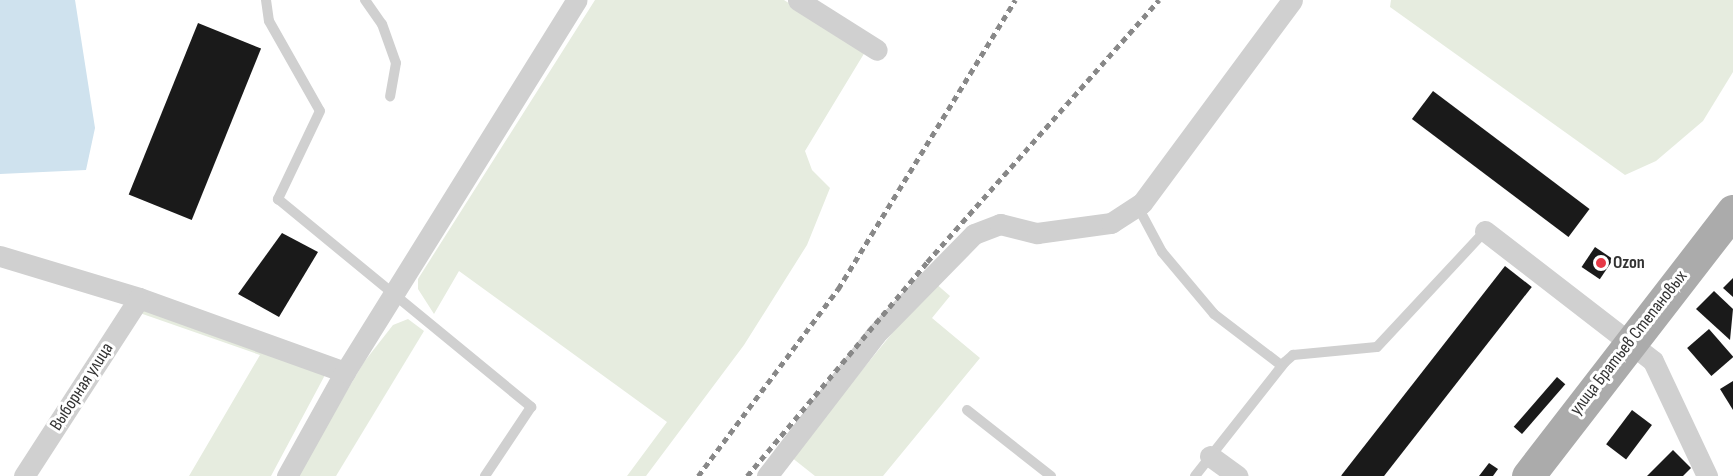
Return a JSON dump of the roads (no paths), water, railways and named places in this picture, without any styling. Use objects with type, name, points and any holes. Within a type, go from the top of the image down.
[{"type":"main road","name":"улица Братьев Степановых","points":[[1528,476],[1628,340],[1733,212]]},
{"type":"street","points":[[287,476],[345,372],[577,0]]},
{"type":"street","points":[[798,0],[878,50]]},
{"type":"street","points":[[767,476],[875,335],[974,234],[1000,224],[1037,233],[1111,223],[1138,207],[1292,0]]},
{"type":"street","points":[[1485,231],[1653,361],[1707,476]]},
{"type":"street","points":[[0,256],[139,298],[345,372]]},
{"type":"street","name":"Выборная улица","points":[[24,476],[139,298]]},
{"type":"street","points":[[1210,456],[1238,476]]},
{"type":"lane","points":[[266,0],[269,21],[320,111],[278,199],[395,292],[531,407],[484,476]]},
{"type":"lane","points":[[365,0],[382,24],[396,63],[390,96]]},
{"type":"lane","points":[[1138,207],[1162,252],[1214,314],[1281,365]]},
{"type":"lane","points":[[1195,476],[1281,365],[1293,355],[1377,347],[1485,231]]},
{"type":"lane","points":[[967,410],[1052,476]]},
{"type":"water","points":[[0,0],[75,0],[95,128],[86,170],[0,174]]},
{"type":"railway","points":[[698,476],[838,289],[1015,0]]},
{"type":"railway","points":[[747,476],[927,262],[1159,0]]},
{"type":"place","name":"Ozon","points":[[1601,263]]}]
